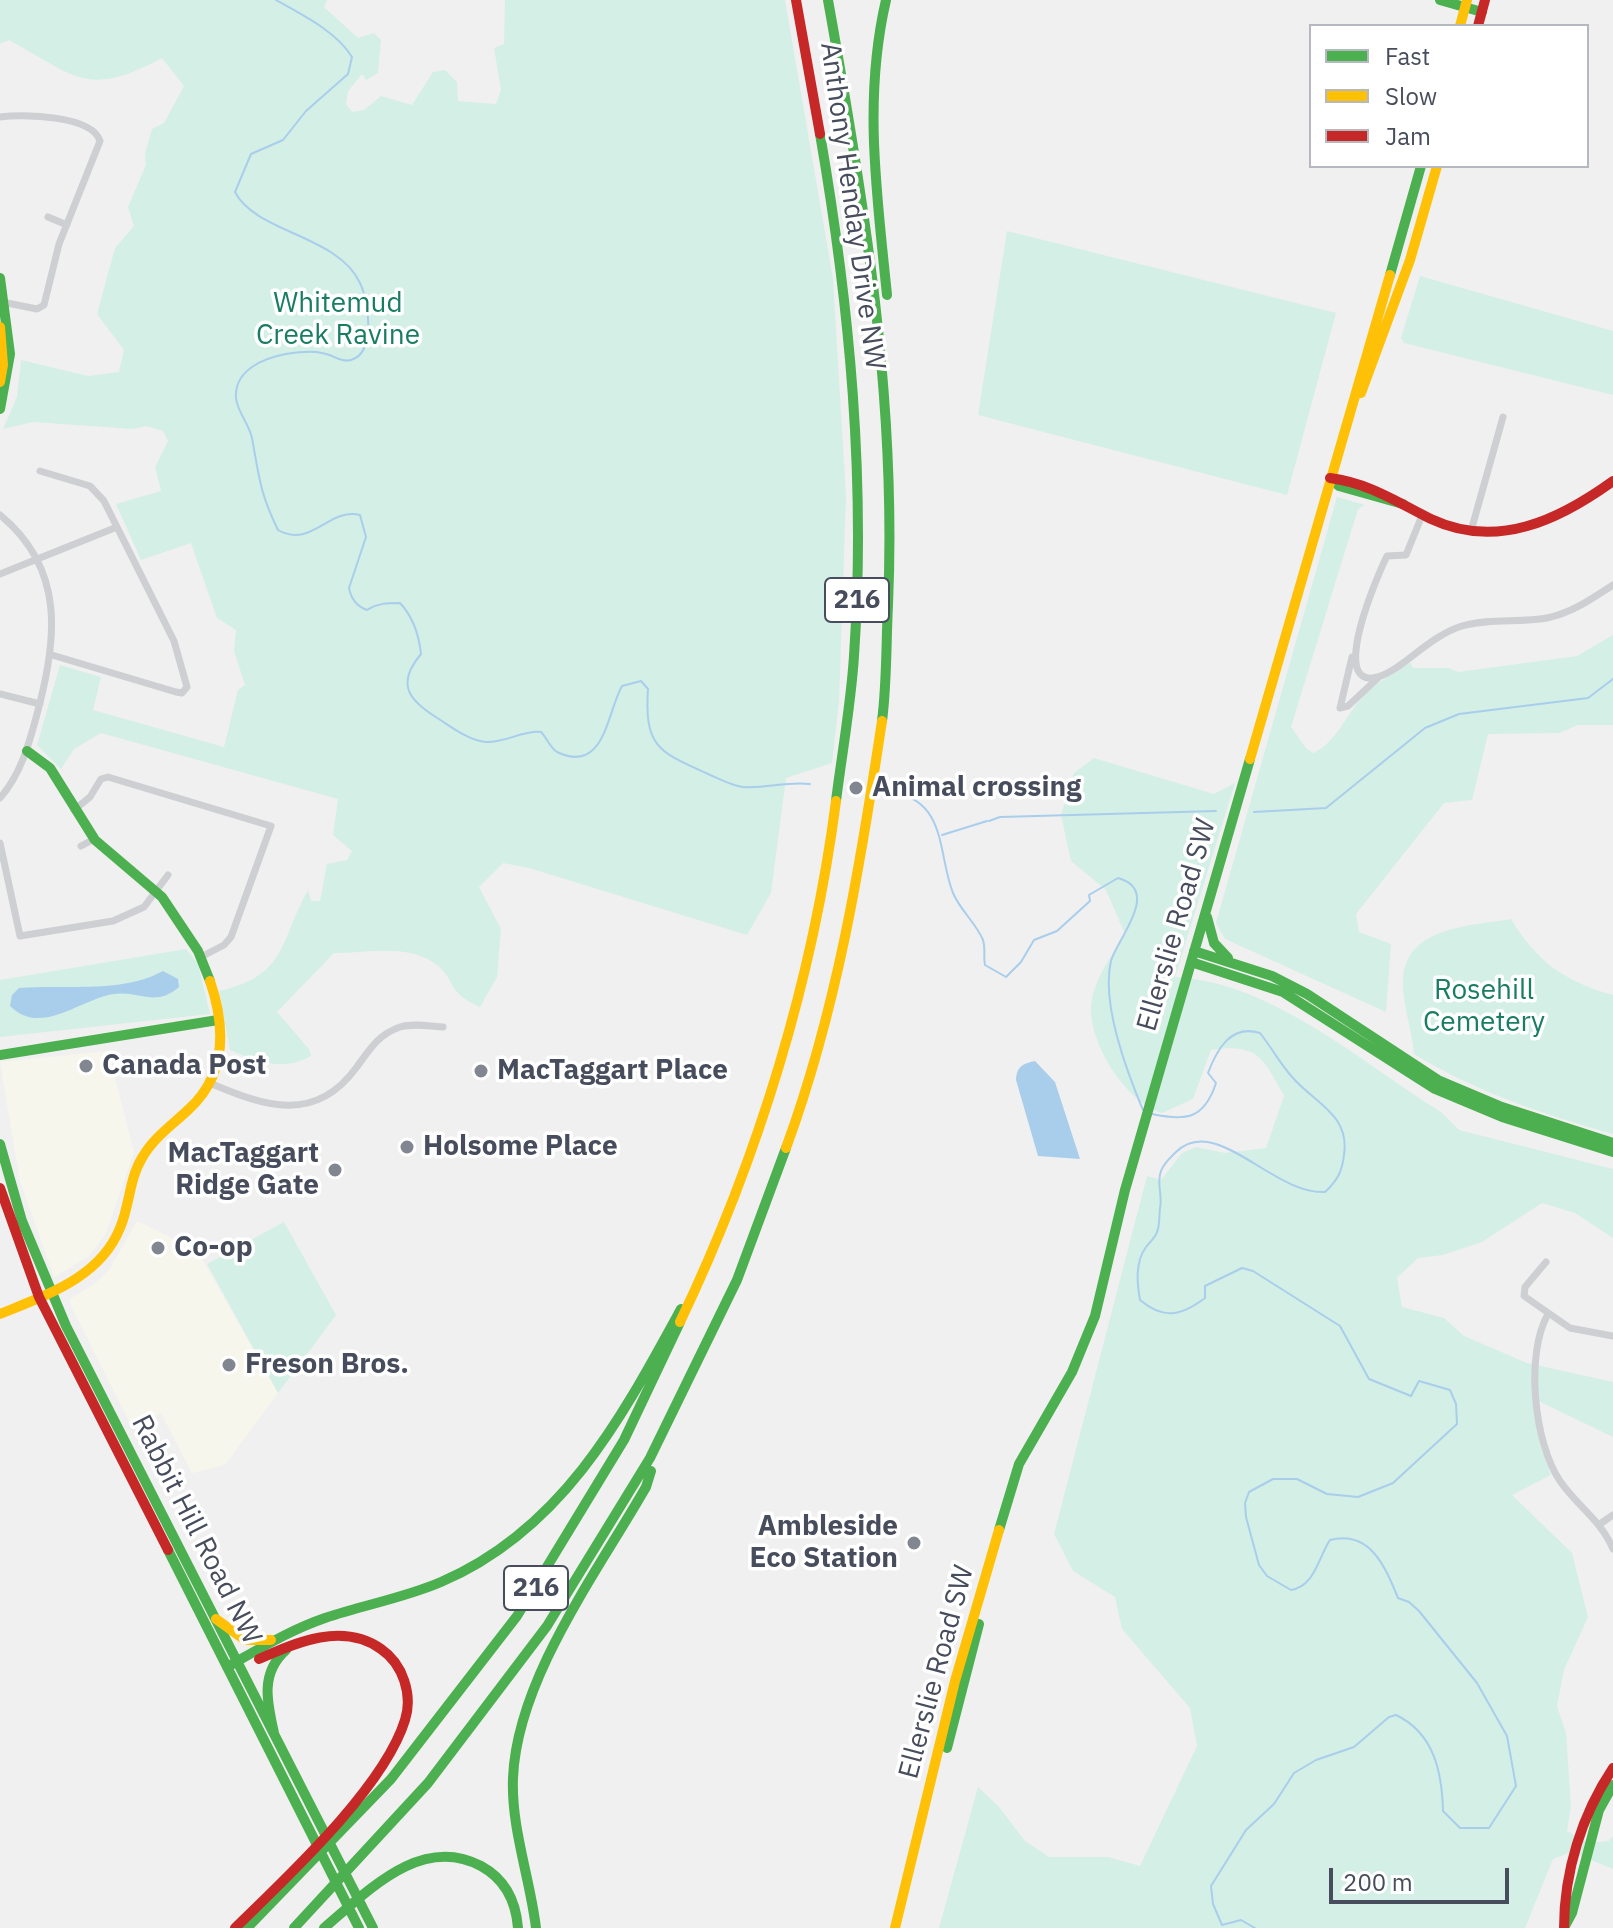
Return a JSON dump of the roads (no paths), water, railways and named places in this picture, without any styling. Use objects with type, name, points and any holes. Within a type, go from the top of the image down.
[{"type":"main road","name":"Anthony Henday Drive NW","points":[[247,1928],[339,1836],[437,1724],[539,1583],[627,1437],[686,1319],[739,1190],[770,1099],[821,902],[847,736],[858,593],[857,441],[847,310],[796,0]]},
{"type":"main road","name":"Anthony Henday Drive NW","points":[[294,1928],[381,1838],[484,1715],[591,1562],[656,1450],[734,1288],[785,1160],[822,1036],[850,919],[871,800],[888,630],[892,510],[884,363],[866,211],[828,0]]},
{"type":"main road","points":[[884,363],[889,321],[870,107],[874,46],[886,0]]},
{"type":"main road","points":[[1440,0],[1466,4],[1482,12]]},
{"type":"main road","points":[[1479,24],[1485,0]]},
{"type":"main road","points":[[1461,24],[1466,4]]},
{"type":"main road","name":"Ellerslie Road SW","points":[[895,1928],[959,1668],[1013,1480],[1036,1432],[1073,1371],[1091,1330],[1142,1131],[1420,168]]},
{"type":"main road","name":"Ellerslie Road SW","points":[[1346,423],[1401,287],[1436,168]]},
{"type":"main road","points":[[0,278],[10,365],[0,409]]},
{"type":"main road","points":[[0,327],[3,365],[0,382]]},
{"type":"main road","points":[[1330,478],[1339,486],[1403,504],[1471,531],[1501,533],[1533,528],[1566,513],[1612,483]]},
{"type":"main road","points":[[0,1314],[77,1279],[107,1253],[119,1232],[134,1175],[146,1150],[212,1084],[222,1051],[218,1020],[201,957],[157,891],[128,872],[94,839],[73,811],[54,770],[27,751]]},
{"type":"main road","points":[[1206,911],[1214,943],[1234,963]]},
{"type":"main road","points":[[1193,956],[1234,963],[1307,994],[1438,1080],[1502,1107],[1613,1143]]},
{"type":"main road","points":[[1193,956],[1283,992],[1435,1089],[1502,1117],[1613,1152]]},
{"type":"main road","points":[[0,1055],[218,1020]]},
{"type":"main road","name":"Rabbit Hill Road NW","points":[[0,1144],[44,1295],[216,1619],[233,1667],[274,1733],[373,1928]]},
{"type":"main road","name":"Rabbit Hill Road NW","points":[[0,1188],[44,1295],[233,1667],[358,1926]]},
{"type":"main road","points":[[233,1667],[279,1639],[325,1617],[419,1591],[461,1574],[507,1549],[545,1519],[575,1485],[620,1419],[681,1309],[739,1190]]},
{"type":"main road","name":"Ellerslie Road SW","points":[[902,1928],[970,1656],[1036,1432]]},
{"type":"main road","points":[[536,1928],[516,1819],[516,1752],[538,1685],[646,1487],[656,1450]]},
{"type":"main road","points":[[216,1619],[228,1631],[250,1641],[279,1639]]},
{"type":"main road","points":[[233,1667],[292,1645],[339,1635],[362,1638],[380,1648],[394,1662],[404,1681],[406,1720],[391,1751],[359,1793],[235,1928]]},
{"type":"main road","points":[[274,1733],[265,1698],[268,1672],[279,1654],[292,1645]]},
{"type":"main road","points":[[1564,1928],[1566,1895],[1586,1822],[1594,1798],[1613,1768]]},
{"type":"main road","points":[[1564,1928],[1572,1913],[1599,1810],[1613,1785]]},
{"type":"main road","points":[[324,1928],[404,1865],[440,1855],[466,1858],[495,1875],[512,1900],[518,1928]]},
{"type":"street","points":[[0,117],[53,118],[92,130],[98,136],[92,167],[67,225],[44,305],[37,309],[2,302]]},
{"type":"street","points":[[48,217],[67,225]]},
{"type":"street","points":[[1471,531],[1503,417]]},
{"type":"street","points":[[40,471],[90,486],[104,501],[174,641],[187,687],[182,693],[176,692],[52,655]]},
{"type":"street","points":[[1423,513],[1406,555],[1390,554],[1385,559],[1354,651],[1340,708],[1348,706],[1385,672],[1426,643],[1455,628],[1484,622],[1555,616],[1613,585]]},
{"type":"street","points":[[0,515],[36,560],[50,597],[52,655],[27,751],[2,793]]},
{"type":"street","points":[[0,574],[117,527]]},
{"type":"street","points":[[1354,651],[1362,673],[1374,677],[1385,672]]},
{"type":"street","points":[[0,694],[40,704]]},
{"type":"street","points":[[73,811],[90,797],[101,779],[108,777],[271,826],[231,937],[224,945],[201,957]]},
{"type":"street","points":[[81,846],[94,839]]},
{"type":"street","points":[[0,843],[16,930],[20,936],[113,921],[144,907],[168,875]]},
{"type":"street","points":[[212,1084],[257,1103],[276,1107],[297,1105],[338,1088],[366,1050],[389,1032],[402,1026],[443,1027]]},
{"type":"street","points":[[1546,1262],[1523,1292],[1548,1314],[1578,1330],[1613,1336]]},
{"type":"street","points":[[1548,1314],[1537,1339],[1534,1368],[1546,1449],[1560,1481],[1600,1524],[1613,1549]]},
{"type":"street","points":[[1600,1524],[1613,1515]]},
{"type":"water","points":[[163,971],[178,979],[179,987],[162,996],[114,994],[61,1014],[35,1018],[22,1015],[10,1006],[12,995],[19,988],[129,983]]},
{"type":"water","points":[[1035,1061],[1055,1082],[1080,1159],[1038,1156],[1016,1080],[1021,1066]]},
{"type":"waterway","points":[[276,0],[328,31],[352,57],[348,74],[306,111],[283,140],[251,154],[235,192],[245,206],[260,217],[334,254],[349,267],[360,283],[368,313],[364,348],[351,360],[313,352],[286,354],[260,362],[240,380],[237,403],[250,433],[264,495],[278,530],[300,535],[339,517],[360,515],[366,537],[349,588],[353,599],[367,610],[383,604],[400,603],[415,627],[421,654],[408,676],[410,693],[422,707],[469,737],[493,742],[541,732],[557,752],[573,757],[585,755],[595,748],[602,737],[622,686],[641,681],[648,689],[647,708],[652,736],[666,753],[677,760],[743,787],[810,784]]},
{"type":"waterway","points":[[1254,812],[1326,808],[1425,728],[1459,714],[1588,698],[1613,679]]},
{"type":"waterway","points":[[895,793],[912,798],[924,807],[932,819],[953,893],[983,940],[985,965],[1006,977],[1021,962],[1034,940],[1057,931],[1090,901],[1089,895],[1118,878],[1131,884],[1137,904],[1111,961],[1110,997],[1117,1037],[1143,1110]]},
{"type":"waterway","points":[[989,821],[1000,817],[1216,811]]},
{"type":"waterway","points":[[942,835],[987,821]]},
{"type":"waterway","points":[[1152,1114],[1184,1117],[1199,1111],[1216,1083],[1208,1073],[1221,1047],[1233,1035],[1250,1031],[1260,1033],[1293,1078],[1337,1120],[1344,1141],[1343,1161],[1338,1176],[1325,1192],[1305,1190],[1285,1182],[1227,1148],[1209,1142],[1192,1143],[1176,1152],[1160,1176],[1159,1226],[1138,1266],[1140,1300],[1157,1311],[1180,1312],[1205,1298],[1205,1286],[1242,1268],[1253,1271],[1340,1326],[1369,1379],[1411,1396],[1419,1381],[1450,1390],[1456,1404],[1457,1424],[1393,1483],[1358,1497],[1327,1494],[1297,1479],[1273,1479],[1249,1492],[1245,1503],[1246,1517],[1259,1565],[1267,1576],[1291,1590],[1311,1577],[1330,1540],[1356,1540],[1374,1553],[1388,1574],[1398,1598],[1419,1611],[1477,1683],[1507,1736],[1516,1786],[1489,1828],[1460,1828],[1443,1811],[1438,1768],[1427,1743],[1409,1723],[1396,1715],[1389,1717],[1354,1747],[1316,1760],[1294,1773],[1274,1804],[1246,1830],[1211,1886],[1213,1904],[1222,1925],[1241,1920],[1255,1928]]},
{"type":"place","name":"Animal crossing","points":[[856,788]]},
{"type":"place","name":"Canada Post","points":[[86,1066]]},
{"type":"place","name":"MacTaggart Place","points":[[481,1071]]},
{"type":"place","name":"Holsome Place","points":[[407,1147]]},
{"type":"place","name":"MacTaggart Ridge Gate","points":[[335,1170]]},
{"type":"place","name":"Co-op","points":[[158,1248]]},
{"type":"place","name":"Freson Bros.","points":[[229,1365]]},
{"type":"place","name":"Ambleside Eco Station","points":[[914,1543]]},
{"type":"park label","name":"Whitemud Creek Ravine","points":[[338,320]]},
{"type":"park label","name":"Rosehill Cemetery","points":[[1484,1007]]}]
